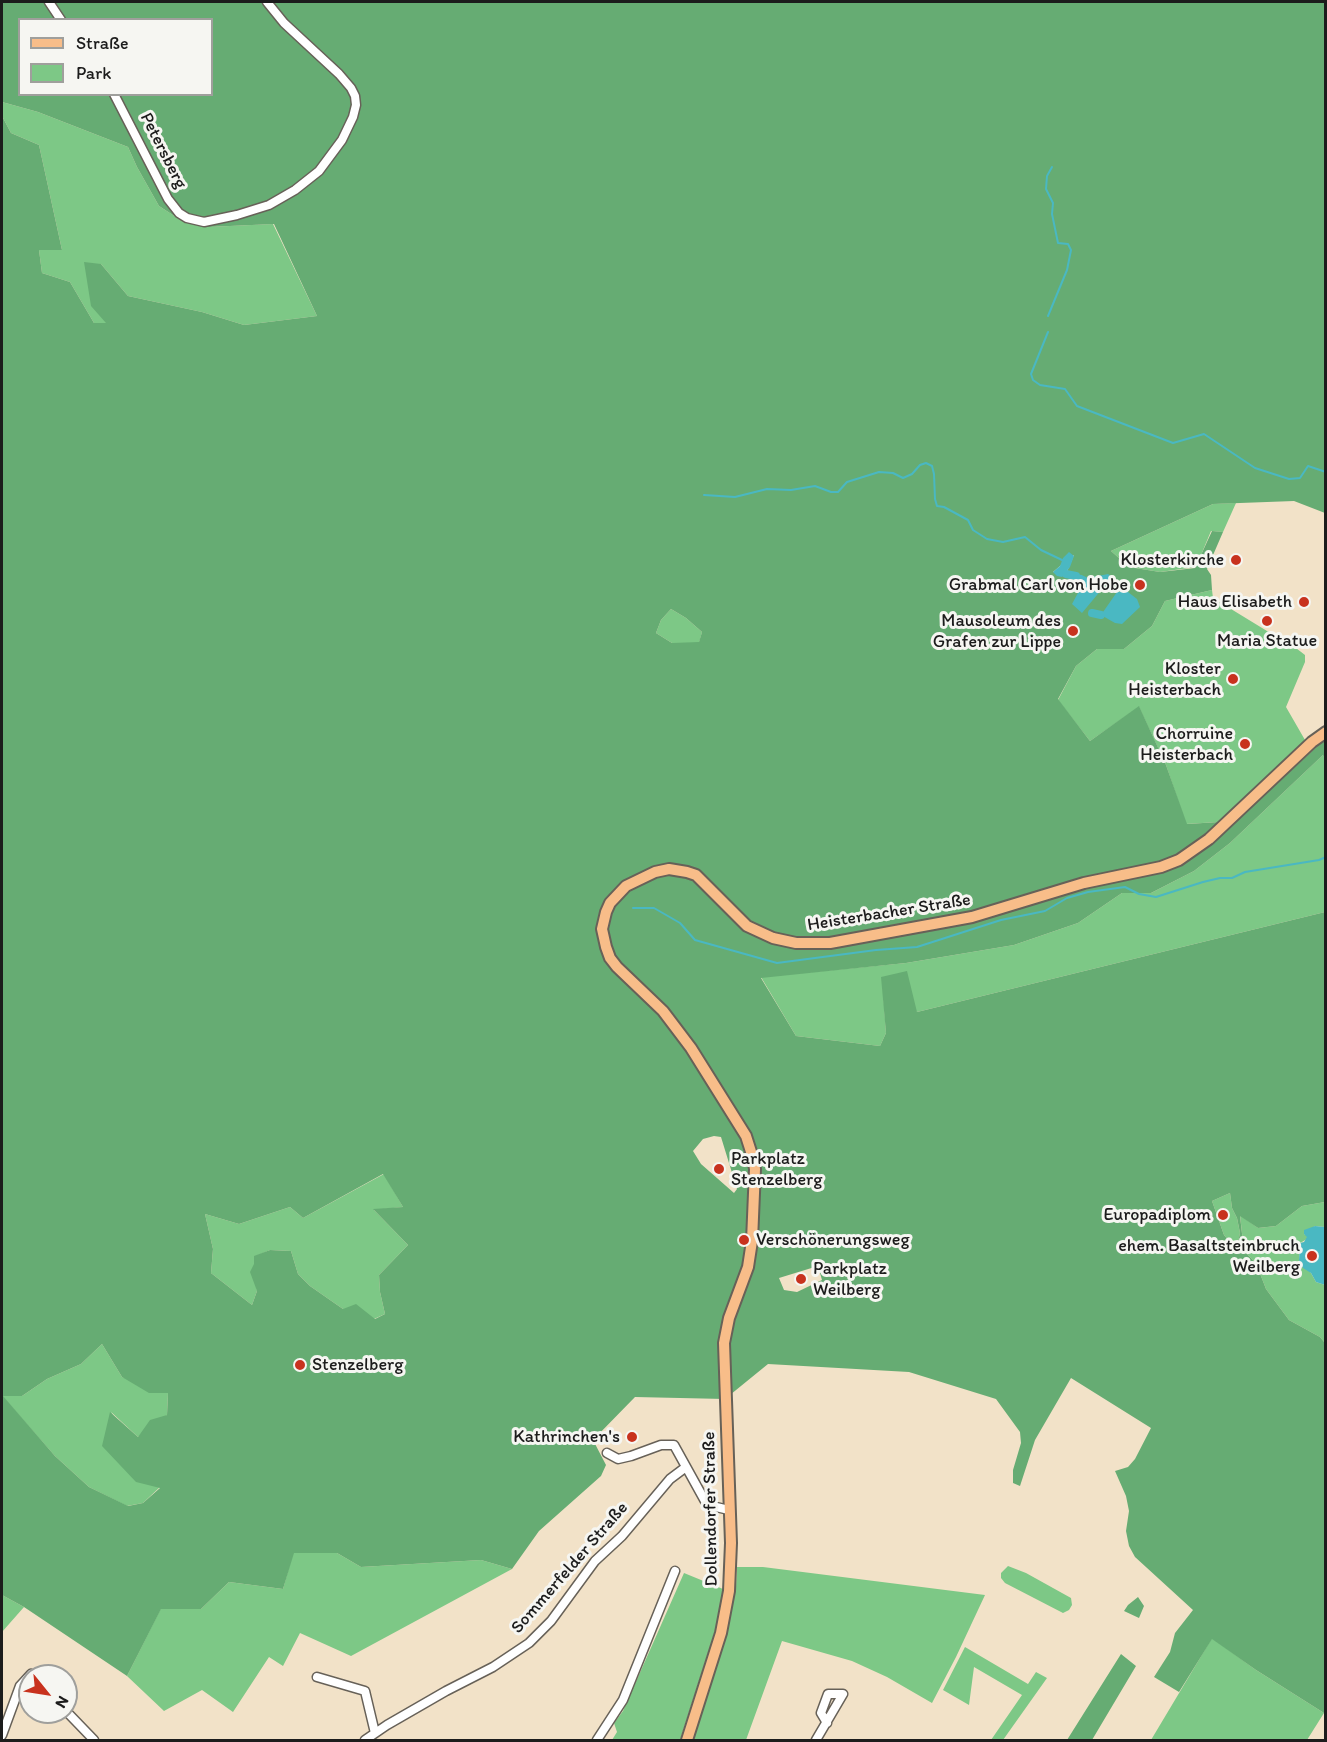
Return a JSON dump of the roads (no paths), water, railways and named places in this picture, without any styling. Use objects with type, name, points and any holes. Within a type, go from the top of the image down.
[{"type":"main road","name":"Heisterbacher Straße","points":[[724,1379],[726,1330],[745,1280],[751,1254],[755,1181],[753,1158],[746,1136],[681,1034],[663,1011],[610,958],[603,938],[603,921],[610,903],[617,894],[626,886],[655,872],[669,869],[687,872],[703,881],[747,926],[773,938],[807,944],[830,943],[972,917],[1084,883],[1161,867],[1179,860],[1209,839],[1312,741],[1326,732]]},
{"type":"main road","name":"Dollendorfer Straße","points":[[687,1740],[727,1610],[731,1573],[724,1379]]},
{"type":"street","points":[[50,2],[60,18]]},
{"type":"street","name":"Petersberg","points":[[115,96],[168,199],[179,213],[187,218],[204,222],[237,216],[269,205],[295,190],[319,171],[342,140],[356,105],[355,96],[339,74],[284,22],[267,2]]},
{"type":"street","points":[[607,1453],[618,1459],[661,1445],[674,1445],[705,1501],[712,1506],[729,1510]]},
{"type":"street","name":"Sommerfelder Straße","points":[[365,1740],[446,1691],[494,1667],[529,1643],[551,1621],[595,1561],[622,1536],[670,1479],[686,1467]]},
{"type":"street","points":[[597,1740],[623,1700],[675,1571]]},
{"type":"street","points":[[317,1677],[365,1691],[375,1733]]},
{"type":"street","points":[[2,1735],[18,1691]]},
{"type":"street","points":[[78,1723],[94,1740]]},
{"type":"street","points":[[816,1740],[826,1723]]},
{"type":"water","points":[[1069,552],[1074,556],[1070,567],[1062,577],[1057,576],[1053,572]]},
{"type":"water","points":[[1108,574],[1112,577],[1082,613],[1072,604],[1079,591],[1088,578]]},
{"type":"water","points":[[1117,592],[1128,592],[1137,599],[1140,607],[1122,624],[1115,623],[1101,615]]},
{"type":"water","name":"ehem. Basaltsteinbruch Weilberg","points":[[1315,1226],[1325,1227],[1325,1285],[1316,1282],[1299,1260],[1300,1243],[1304,1242],[1307,1237],[1304,1230]]},
{"type":"waterway","points":[[1048,316],[1067,270],[1071,250],[1068,244],[1058,243],[1052,214],[1053,203],[1046,189],[1047,176],[1052,167]]},
{"type":"waterway","points":[[1048,332],[1031,374],[1033,380],[1040,385],[1065,389],[1077,406],[1173,443],[1204,434],[1255,468],[1289,479],[1300,478],[1308,466],[1326,472]]},
{"type":"waterway","points":[[704,495],[735,497],[767,489],[791,490],[815,486],[838,492],[847,482],[879,472],[893,473],[903,478],[926,463],[932,466],[937,506],[944,507],[968,520],[973,530],[987,539],[1003,542],[1025,537],[1041,550],[1062,560]]},
{"type":"waterway","points":[[1066,574],[1076,576]]},
{"type":"waterway","points":[[1081,579],[1085,581]]},
{"type":"waterway","points":[[1092,613],[1101,615]]},
{"type":"waterway","points":[[633,908],[654,908],[680,923],[695,940],[777,963],[917,947],[1001,920],[1045,911],[1067,898],[1088,892],[1125,887],[1139,894],[1156,897],[1203,882],[1232,878],[1245,872],[1326,857]]},
{"type":"place","name":"Klosterkirche","points":[[1236,560]]},
{"type":"place","name":"Grabmal Carl von Hobe","points":[[1140,585]]},
{"type":"place","name":"Haus Elisabeth","points":[[1304,602]]},
{"type":"place","name":"Maria Statue","points":[[1267,621]]},
{"type":"place","name":"Mausoleum des Grafen zur Lippe","points":[[1073,631]]},
{"type":"place","name":"Kloster Heisterbach","points":[[1233,679]]},
{"type":"place","name":"Chorruine Heisterbach","points":[[1245,744]]},
{"type":"place","name":"Parkplatz Stenzelberg","points":[[719,1169]]},
{"type":"place","name":"Europadiplom","points":[[1223,1215]]},
{"type":"place","name":"Verschönerungsweg","points":[[744,1240]]},
{"type":"place","name":"ehem. Basaltsteinbruch Weilberg","points":[[1312,1256]]},
{"type":"place","name":"Parkplatz Weilberg","points":[[801,1279]]},
{"type":"place","name":"Stenzelberg","points":[[300,1365]]},
{"type":"place","name":"Kathrinchen's","points":[[632,1437]]}]
